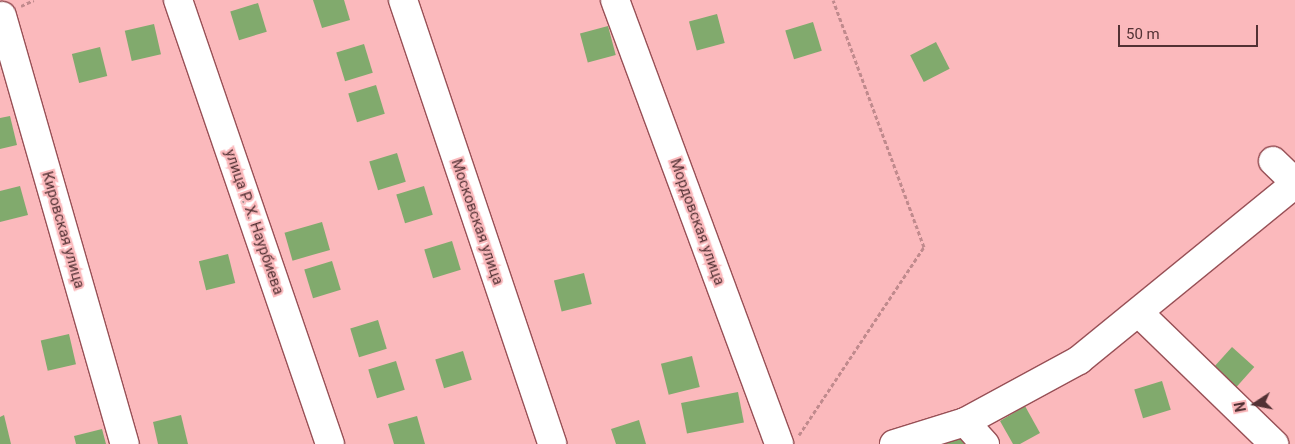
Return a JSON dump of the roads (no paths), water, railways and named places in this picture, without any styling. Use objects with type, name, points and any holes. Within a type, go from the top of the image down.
[{"type":"street","name":"улица Р. Х. Наурбиева","points":[[178,0],[330,444]]},
{"type":"street","name":"Московская улица","points":[[403,0],[552,444]]},
{"type":"street","name":"Мордовская улица","points":[[615,0],[779,444]]},
{"type":"street","name":"Кировская улица","points":[[2,16],[125,444]]},
{"type":"street","points":[[894,444],[965,422],[1079,360],[1140,314],[1295,183],[1273,161]]},
{"type":"street","points":[[1140,314],[1274,444]]},
{"type":"street","points":[[965,422],[986,444]]}]
